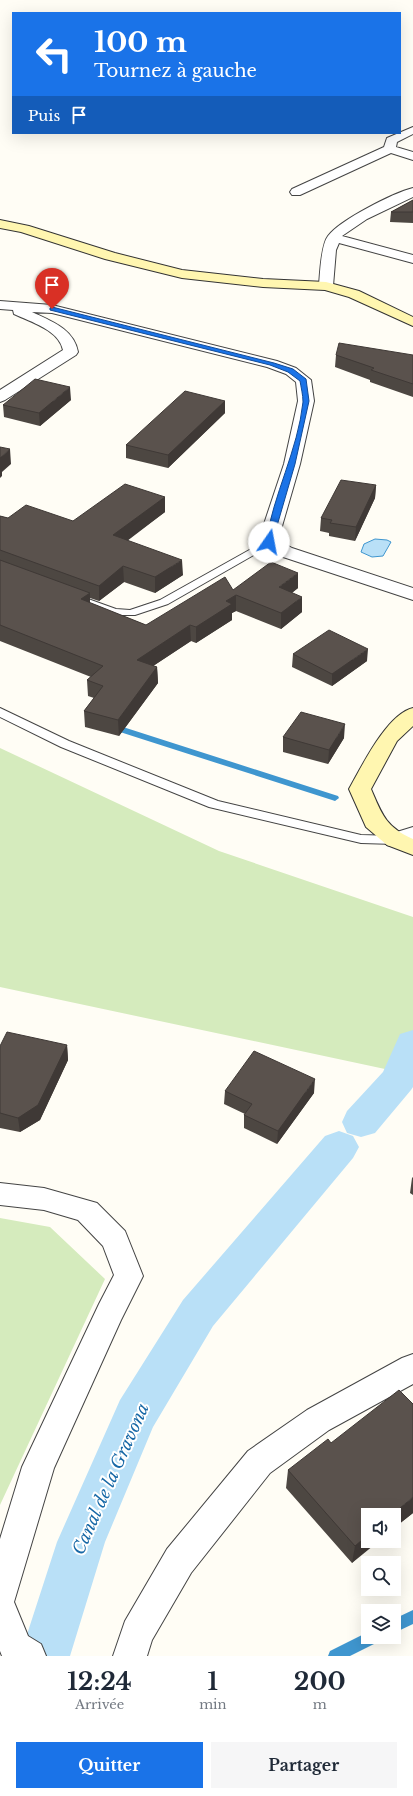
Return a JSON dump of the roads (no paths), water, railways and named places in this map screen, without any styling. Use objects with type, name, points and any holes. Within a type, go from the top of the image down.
[{"type":"street","points":[[390,149],[391,140],[413,130]]},
{"type":"street","points":[[296,192],[390,149],[413,156]]},
{"type":"street","points":[[326,286],[329,250],[333,238],[337,233],[363,216],[413,192]]},
{"type":"street","points":[[0,224],[24,229],[110,256],[182,274],[263,283],[326,286],[354,294],[413,322]]},
{"type":"street","points":[[333,238],[413,258]]},
{"type":"street","points":[[0,397],[71,352],[69,342],[54,328],[4,306]]},
{"type":"street","points":[[4,306],[30,306],[52,309],[272,364],[290,371],[303,380],[306,401],[292,464],[271,530],[269,542],[286,552],[413,594]]},
{"type":"street","points":[[407,841],[374,822],[360,789],[389,738],[413,714]]},
{"type":"street","points":[[0,1194],[44,1199],[87,1211],[115,1239],[129,1276],[109,1314],[38,1467],[0,1594]]},
{"type":"street","points":[[130,1656],[137,1633],[179,1561],[259,1462],[318,1420],[413,1368]]},
{"type":"street","points":[[0,1610],[16,1648],[29,1656]]},
{"type":"lane","points":[[64,593],[114,612],[131,613],[164,602],[269,542]]},
{"type":"lane","points":[[0,712],[65,744],[214,804],[360,839],[407,841]]},
{"type":"water","points":[[375,539],[387,540],[391,542],[383,556],[372,557],[361,552],[364,544]]},
{"type":"waterway","points":[[123,730],[335,798]]},
{"type":"waterway","name":"Canal de la Gravona","points":[[361,1122],[398,1080],[413,1044]]},
{"type":"waterway","name":"Canal de la Gravona","points":[[45,1656],[81,1542],[136,1415],[198,1313],[339,1147]]},
{"type":"waterway","points":[[401,1623],[413,1617]]},
{"type":"waterway","points":[[335,1656],[361,1643]]}]
